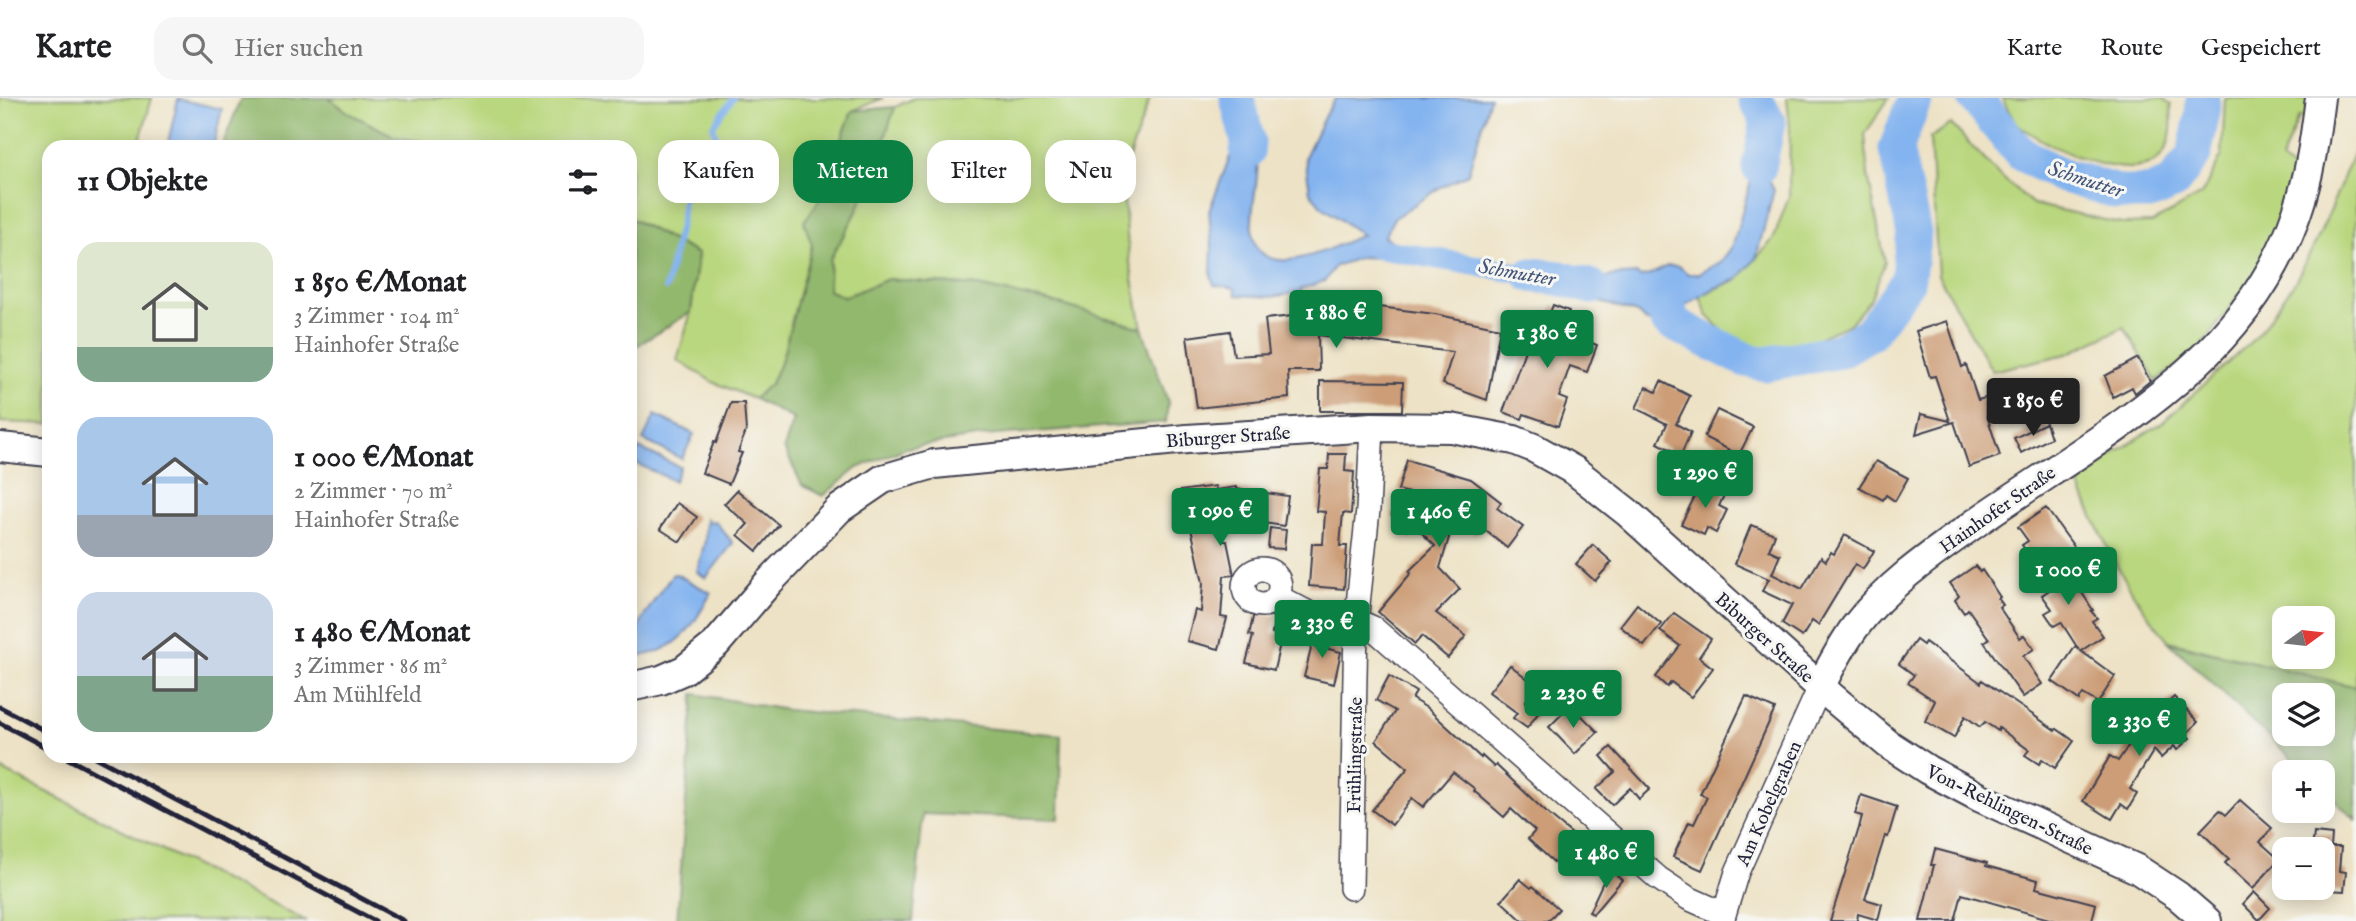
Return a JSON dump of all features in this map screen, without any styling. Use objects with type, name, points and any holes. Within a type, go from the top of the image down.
[{"type":"street","name":"Hainhofer Straße","points":[[1820,687],[1857,625],[1910,571],[2139,411],[2198,364],[2229,332],[2268,276],[2292,225],[2309,171],[2320,98]]},
{"type":"street","name":"Biburger Straße","points":[[637,685],[662,680],[695,662],[716,644],[769,582],[839,509],[883,479],[934,464],[1007,455],[1187,439],[1372,427],[1431,426],[1497,436],[1534,448],[1561,462],[1599,488],[1627,512],[1820,687]]},
{"type":"street","name":"Frühlingstraße","points":[[1352,888],[1356,623],[1368,510],[1372,427]]},
{"type":"street","points":[[0,447],[42,451]]},
{"type":"street","points":[[1278,597],[1318,618],[1373,628],[1658,878],[1723,918]]},
{"type":"street","name":"Am Kobelgraben","points":[[1723,918],[1737,872],[1820,687]]},
{"type":"street","name":"Von-Rehlingen-Straße","points":[[1820,687],[1882,740],[1928,770],[2005,810],[2137,869],[2178,896],[2207,921]]},
{"type":"green space","points":[[0,98],[152,98],[140,140],[42,140],[42,424],[0,422]]},
{"type":"green space","points":[[241,98],[329,98],[349,113],[395,137],[412,140],[225,140]]},
{"type":"green space","points":[[329,98],[883,98],[852,111],[842,140],[793,140],[793,203],[819,203],[812,245],[782,359],[771,383],[754,399],[713,382],[677,360],[691,312],[698,254],[637,222],[637,140],[412,140],[395,137],[349,113]]},
{"type":"green space","points":[[914,98],[1150,98],[1135,140],[1045,140],[1045,203],[1124,203],[1129,257],[1142,328],[1048,301],[977,286],[888,279],[844,297],[828,290],[830,259],[860,203],[913,203],[913,140],[884,140],[895,107]]},
{"type":"green space","points":[[1787,98],[1889,98],[1865,134],[1868,176],[1885,262],[1870,300],[1850,324],[1805,344],[1766,354],[1734,342],[1707,315],[1700,296],[1738,279],[1774,238],[1789,196],[1790,127]]},
{"type":"green space","points":[[2002,98],[2163,98],[2171,105],[2169,139],[2160,157],[2147,165],[2130,168],[2089,161],[2032,135],[2015,120]]},
{"type":"green space","points":[[2225,98],[2312,98],[2310,119],[2299,117],[2281,160],[2300,175],[2268,258],[2199,349],[2156,381],[2124,327],[2067,354],[1992,371],[1938,275],[1930,138],[1951,124],[1998,174],[2033,204],[2122,224],[2152,223],[2202,194],[2222,155]]},
{"type":"green space","points":[[895,107],[884,140],[842,140],[852,111]]},
{"type":"green space","points":[[2356,147],[2356,687],[2283,669],[2335,669],[2335,606],[2272,606],[2272,666],[2169,641],[2128,584],[2105,543],[2076,478],[2163,422],[2256,337],[2295,282],[2320,234]]},
{"type":"green space","points":[[817,203],[860,203],[830,259],[828,290],[844,297],[888,279],[977,286],[1048,301],[1142,328],[1168,402],[1166,422],[983,436],[906,448],[857,468],[823,496],[802,485],[784,448],[794,419],[754,399],[771,383],[782,359],[812,245],[804,222]]},
{"type":"green space","points":[[637,222],[698,254],[691,312],[637,346]]},
{"type":"green space","points":[[2169,642],[2272,667],[2272,669],[2356,687],[2356,820],[2335,800],[2335,760],[2293,760],[2279,746],[2335,746],[2335,683],[2272,683],[2272,740]]},
{"type":"green space","points":[[694,694],[787,710],[1061,735],[1059,819],[923,814],[913,921],[677,921]]},
{"type":"green space","points":[[0,769],[306,921],[0,921]]},
{"type":"water","points":[[1336,98],[1490,98],[1468,174],[1441,187],[1394,218],[1384,237],[1401,246],[1400,259],[1362,257],[1335,266],[1325,281],[1301,289],[1301,292],[1272,297],[1236,295],[1235,288],[1214,285],[1211,275],[1209,211],[1236,141],[1239,104],[1256,149],[1258,165],[1252,226],[1256,245],[1266,256],[1280,260],[1296,259],[1362,235],[1321,206],[1310,192],[1305,157]]},
{"type":"water","points":[[178,99],[222,109],[215,140],[169,140]]},
{"type":"water","points":[[1768,122],[1766,173],[1774,190],[1756,258],[1738,279],[1715,288],[1684,306],[1686,320],[1695,320],[1703,339],[1700,343],[1689,342],[1664,325],[1646,321],[1637,313],[1574,294],[1548,277],[1577,274],[1593,281],[1611,276],[1636,274],[1641,277],[1667,266],[1679,266],[1688,274],[1698,274],[1722,261],[1733,245],[1751,180],[1745,158],[1752,130]]},
{"type":"water","points":[[655,415],[694,434],[682,459],[643,440]]},
{"type":"water","points":[[639,448],[680,467],[674,481],[637,464]]},
{"type":"water","points":[[706,519],[715,521],[733,543],[706,578],[697,572],[705,541]]},
{"type":"water","points":[[676,574],[711,593],[697,618],[681,638],[660,651],[637,656],[637,632],[672,575]]},
{"type":"building","points":[[1304,300],[1435,314],[1500,328],[1487,400],[1443,384],[1453,352],[1318,335],[1319,371],[1288,371],[1289,398],[1197,408],[1187,337],[1230,331],[1234,356],[1269,354],[1265,319],[1302,315]]},
{"type":"building","points":[[1553,305],[1569,311],[1562,331],[1597,345],[1587,372],[1570,366],[1559,397],[1567,400],[1558,426],[1524,414],[1522,419],[1503,412],[1535,322],[1545,325]]},
{"type":"building","points":[[1947,321],[1962,367],[1966,365],[1978,400],[2035,384],[2040,399],[1987,416],[2000,456],[1969,467],[1954,422],[1916,434],[1921,414],[1950,421],[1935,376],[1930,377],[1916,331]]},
{"type":"building","points":[[2138,358],[2150,381],[2135,393],[2132,387],[2113,397],[2105,376]]},
{"type":"building","points":[[1320,381],[1403,382],[1402,411],[1320,411]]},
{"type":"building","points":[[1661,381],[1690,396],[1676,424],[1691,432],[1681,455],[1658,443],[1667,424],[1636,408],[1646,387],[1656,392]]},
{"type":"building","points":[[731,403],[744,403],[746,431],[738,452],[742,453],[729,484],[702,473]]},
{"type":"building","points":[[1717,410],[1753,427],[1739,455],[1704,437]]},
{"type":"building","points":[[2046,423],[2051,438],[2021,453],[2014,438]]},
{"type":"building","points":[[1329,454],[1346,454],[1345,471],[1354,472],[1351,514],[1343,513],[1340,546],[1347,546],[1344,589],[1309,586],[1312,544],[1323,544],[1325,512],[1316,511],[1320,469],[1328,469]]},
{"type":"building","points":[[1407,460],[1471,479],[1501,502],[1497,508],[1523,527],[1507,548],[1481,527],[1475,534],[1456,514],[1440,568],[1460,589],[1436,613],[1466,636],[1448,658],[1422,636],[1415,644],[1378,612],[1411,573],[1409,571],[1435,546],[1413,524],[1407,530],[1392,515],[1413,494],[1398,490]]},
{"type":"building","points":[[1876,461],[1908,478],[1895,501],[1886,495],[1883,500],[1859,487]]},
{"type":"building","points":[[1702,482],[1725,493],[1719,506],[1727,510],[1716,533],[1707,528],[1704,535],[1681,524]]},
{"type":"building","points":[[1215,486],[1216,490],[1237,487],[1288,496],[1284,526],[1256,522],[1258,505],[1219,511],[1223,541],[1227,541],[1234,575],[1224,576],[1221,617],[1227,618],[1219,649],[1187,641],[1195,610],[1201,612],[1203,583],[1190,523],[1184,524],[1179,491]]},
{"type":"building","points":[[737,490],[779,525],[757,551],[738,535],[748,524],[724,504]]},
{"type":"building","points":[[677,503],[697,517],[680,542],[660,529]]},
{"type":"building","points":[[2046,508],[2075,548],[2070,552],[2081,567],[2070,574],[2093,610],[2091,611],[2097,618],[2092,621],[2103,636],[2081,651],[2115,676],[2098,703],[2083,694],[2079,700],[2052,681],[2075,647],[2079,650],[2061,622],[2054,626],[2045,613],[2052,609],[2042,595],[2058,584],[2038,554],[2031,558],[2022,545],[2028,541],[2018,527]]},
{"type":"building","points":[[1751,525],[1775,534],[1769,550],[1780,555],[1772,574],[1802,589],[1821,557],[1826,561],[1831,552],[1834,554],[1845,535],[1874,551],[1863,569],[1855,564],[1818,625],[1812,621],[1802,637],[1782,624],[1792,605],[1762,591],[1769,579],[1735,564]]},
{"type":"building","points":[[1270,528],[1286,530],[1284,549],[1268,548]]},
{"type":"building","points":[[1593,545],[1612,562],[1595,581],[1576,564]]},
{"type":"building","points":[[1975,566],[1980,572],[1982,570],[2000,597],[1998,598],[2003,605],[1999,607],[2020,638],[2024,635],[2034,649],[2023,656],[2042,684],[2023,697],[1984,642],[1989,639],[1968,609],[1964,613],[1955,600],[1959,596],[1950,583]]},
{"type":"building","points":[[1637,604],[1661,624],[1644,646],[1620,626]]},
{"type":"building","points":[[1254,613],[1276,616],[1272,633],[1282,635],[1274,670],[1246,663],[1253,636],[1249,635]]},
{"type":"building","points":[[1674,613],[1711,639],[1699,657],[1713,668],[1691,697],[1671,682],[1667,687],[1656,677],[1680,646],[1660,631]]},
{"type":"building","points":[[1312,631],[1329,634],[1325,648],[1316,646],[1341,652],[1334,684],[1304,677],[1312,645],[1309,644]]},
{"type":"building","points":[[1916,640],[1923,645],[1925,642],[1981,683],[1982,680],[2074,741],[2055,768],[2042,759],[2039,764],[2025,755],[2029,750],[1999,728],[1998,731],[1985,722],[1980,727],[1965,716],[1954,738],[1925,721],[1935,701],[1908,683],[1914,675],[1899,664]]},
{"type":"building","points":[[1510,665],[1537,686],[1525,702],[1539,712],[1527,728],[1513,718],[1517,713],[1489,692]]},
{"type":"building","points":[[1389,676],[1416,692],[1412,699],[1427,708],[1481,758],[1482,756],[1494,767],[1496,765],[1590,849],[1601,861],[1591,873],[1579,862],[1576,865],[1565,855],[1557,865],[1528,839],[1535,831],[1511,809],[1504,817],[1453,772],[1423,807],[1412,798],[1392,825],[1372,810],[1408,768],[1376,741],[1395,711],[1376,700]]},
{"type":"building","points":[[1746,696],[1775,709],[1702,870],[1673,857],[1689,822],[1694,824],[1707,797],[1700,794]]},
{"type":"building","points":[[2174,697],[2198,722],[2186,734],[2190,738],[2177,750],[2174,746],[2161,758],[2154,750],[2130,789],[2137,794],[2128,809],[2121,804],[2112,819],[2083,801],[2110,756],[2118,761],[2137,733]]},
{"type":"building","points":[[1571,705],[1598,732],[1575,754],[1549,727]]},
{"type":"building","points":[[1611,747],[1650,789],[1639,799],[1630,788],[1612,805],[1596,789],[1615,772],[1601,756]]},
{"type":"building","points":[[1861,795],[1897,807],[1865,899],[1882,904],[1878,920],[1858,914],[1857,921],[1830,921],[1862,816],[1855,814]]},
{"type":"building","points":[[2240,800],[2272,828],[2260,842],[2272,853],[2272,867],[2253,889],[2225,863],[2229,859],[2200,831],[2220,810],[2226,815]]},
{"type":"building","points":[[2314,833],[2332,835],[2332,837],[2314,837]]},
{"type":"building","points":[[2335,847],[2341,847],[2339,871],[2346,872],[2344,891],[2335,890]]},
{"type":"building","points":[[1935,849],[2038,880],[2036,888],[2096,904],[2092,921],[2056,921],[1962,894],[1955,921],[1920,921],[1934,865],[1931,865]]},
{"type":"building","points":[[1609,869],[1622,880],[1593,914],[1589,912]]},
{"type":"building","points":[[1520,879],[1531,888],[1533,886],[1559,909],[1548,921],[1523,921],[1501,901]]},
{"type":"building","points":[[2254,892],[2270,908],[2259,920],[2243,904]]},
{"type":"waterway","points":[[666,288],[681,221],[685,183],[718,145],[713,126],[733,98]]},
{"type":"waterway","name":"Schmutter","points":[[1237,98],[1248,142],[1247,152]]},
{"type":"waterway","name":"Schmutter","points":[[1755,98],[1768,122],[1759,167]]},
{"type":"waterway","name":"Schmutter","points":[[1670,312],[1668,321],[1746,360],[1765,364],[1840,351],[1870,333],[1907,282],[1914,233],[1896,149],[1915,98]]},
{"type":"waterway","name":"Schmutter","points":[[1975,98],[2020,153],[2058,174],[2120,193],[2149,193],[2173,183],[2194,155],[2203,98]]},
{"type":"waterway","name":"Schmutter","points":[[1375,248],[1531,275]]},
{"type":"waterway","name":"Schmutter","points":[[1531,275],[1559,278],[1592,287]]},
{"type":"railway","points":[[0,707],[42,729]]},
{"type":"railway","points":[[0,723],[42,745]]},
{"type":"railway","points":[[76,763],[375,921]]},
{"type":"railway","points":[[106,763],[404,921]]}]
